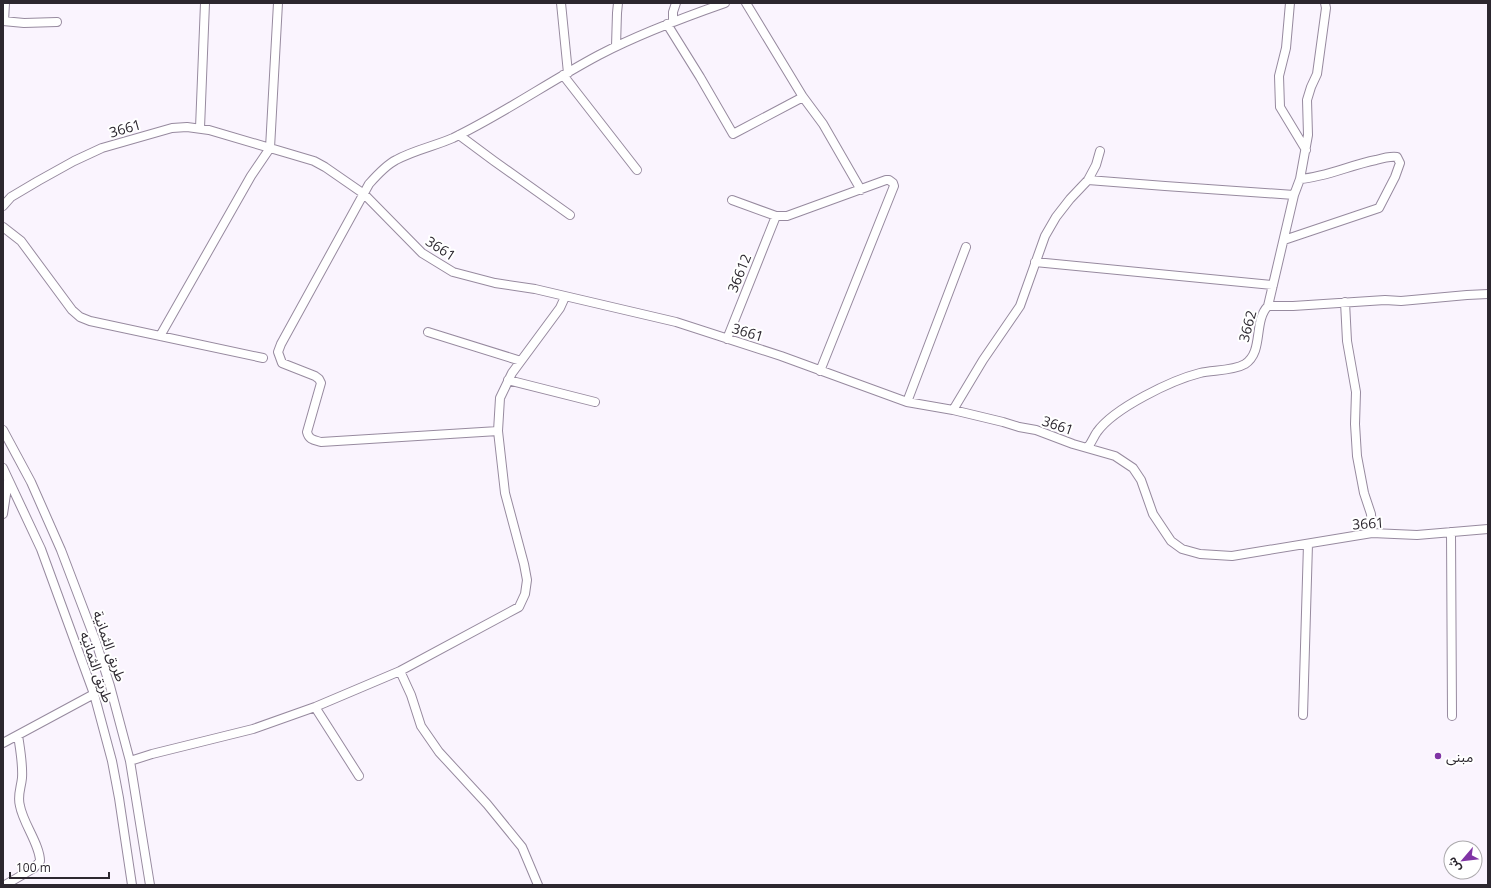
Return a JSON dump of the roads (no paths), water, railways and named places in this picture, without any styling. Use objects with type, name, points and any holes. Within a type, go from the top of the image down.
[{"type":"street","points":[[5,3],[4,21],[24,23],[57,22]]},
{"type":"street","points":[[200,128],[205,3]]},
{"type":"street","points":[[160,336],[251,176],[270,148],[278,3]]},
{"type":"street","points":[[561,3],[566,74],[637,170]]},
{"type":"street","points":[[616,46],[618,3]]},
{"type":"street","points":[[676,3],[670,23],[733,134],[804,97]]},
{"type":"street","points":[[498,431],[321,442],[312,440],[308,437],[307,432],[321,384],[316,376],[282,363],[279,359],[278,352],[369,184],[396,160],[458,135],[507,109],[616,46],[670,23],[725,3]]},
{"type":"street","points":[[746,3],[804,97],[824,124],[861,190]]},
{"type":"street","points":[[1290,3],[1286,48],[1279,76],[1280,107],[1306,150]]},
{"type":"street","points":[[1268,306],[1294,195],[1300,180],[1306,150],[1308,135],[1307,100],[1310,87],[1317,74],[1326,8],[1325,3]]},
{"type":"street","name":"3661","points":[[3,206],[11,197],[88,154],[116,144],[172,128],[200,128],[314,161],[325,167],[364,194],[422,253],[454,272],[495,283],[535,288],[676,322],[781,356],[907,402],[953,410],[1036,430],[1073,444],[1115,456],[1133,468],[1141,480],[1157,519],[1171,541],[1182,549],[1214,556],[1232,556],[1372,533],[1417,535],[1488,529]]},
{"type":"street","points":[[458,135],[570,215]]},
{"type":"street","points":[[953,410],[983,360],[1020,306],[1045,236],[1056,217],[1088,180],[1096,165],[1100,151]]},
{"type":"street","points":[[1284,240],[1380,208],[1400,163],[1397,157],[1392,156],[1364,162],[1322,176],[1300,180]]},
{"type":"street","points":[[732,200],[776,216],[787,216],[799,213],[886,180],[891,180],[893,183],[894,186],[820,371]]},
{"type":"street","points":[[1088,180],[1294,195]]},
{"type":"street","name":"36612","points":[[727,339],[776,216]]},
{"type":"street","points":[[3,227],[21,241],[72,310],[80,317],[90,321],[263,358]]},
{"type":"street","points":[[907,402],[966,247]]},
{"type":"street","points":[[1035,262],[1273,285]]},
{"type":"street","name":"3662","points":[[1088,448],[1097,431],[1126,408],[1149,393],[1189,376],[1244,364],[1254,353],[1262,316],[1268,306],[1293,306],[1385,300],[1401,301],[1488,294]]},
{"type":"street","points":[[130,761],[152,754],[253,729],[315,707],[400,671],[519,607],[525,594],[527,580],[505,493],[498,431],[500,398],[508,380],[560,308],[564,296]]},
{"type":"street","points":[[1345,302],[1346,341],[1356,392],[1355,424],[1357,456],[1364,493],[1371,514],[1372,533]]},
{"type":"street","points":[[428,332],[521,361]]},
{"type":"street","points":[[508,380],[596,402]]},
{"type":"street","name":"طريق الثمانية","points":[[3,430],[31,482],[61,550],[96,642],[110,686],[130,761],[150,885]]},
{"type":"street","name":"طريق الثمانيه","points":[[3,468],[41,549],[94,694],[114,768],[120,798],[132,885]]},
{"type":"street","points":[[3,514],[9,480]]},
{"type":"street","points":[[1451,532],[1452,716]]},
{"type":"street","points":[[1303,715],[1308,544]]},
{"type":"street","points":[[400,671],[422,726],[439,752],[487,804],[522,847],[538,885]]},
{"type":"street","points":[[3,743],[94,694]]},
{"type":"street","points":[[315,707],[360,776]]},
{"type":"street","points":[[5,885],[34,868],[40,861],[38,852],[19,805],[18,795],[22,777],[18,735]]},
{"type":"place","name":"مبنى","points":[[1438,756]]}]
